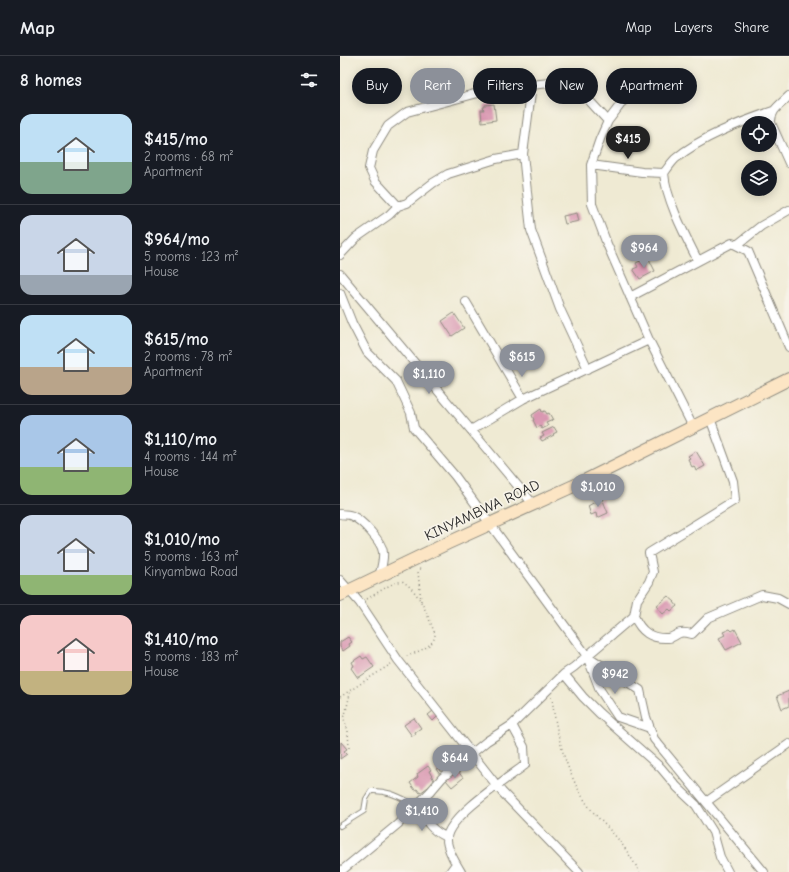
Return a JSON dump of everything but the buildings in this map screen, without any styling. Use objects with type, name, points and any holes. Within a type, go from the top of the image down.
[{"type":"street","points":[[537,84],[559,82],[571,87],[585,96],[608,121]]},
{"type":"street","points":[[398,206],[375,181],[369,168],[373,151],[388,126],[407,112],[473,94]]},
{"type":"street","points":[[789,96],[773,111],[770,116],[771,123],[789,163]]},
{"type":"street","points":[[530,104],[523,154],[531,230],[560,309],[588,369]]},
{"type":"street","points":[[621,104],[608,121],[591,165],[592,204],[607,244],[649,340],[693,427]]},
{"type":"street","points":[[698,261],[672,204],[664,182],[664,173],[674,160],[692,146],[748,119],[773,111]]},
{"type":"street","points":[[340,255],[356,238],[389,215],[398,206],[407,203],[433,183],[448,174],[496,159],[523,154]]},
{"type":"street","points":[[591,165],[642,172],[664,173]]},
{"type":"street","points":[[737,245],[761,226],[789,210]]},
{"type":"street","points":[[630,297],[732,243],[748,251],[789,347]]},
{"type":"street","points":[[340,274],[533,504]]},
{"type":"street","points":[[340,292],[352,323],[366,352],[396,381],[411,413],[414,428],[455,476],[587,656],[600,690],[618,717],[650,728]]},
{"type":"street","points":[[466,302],[523,399]]},
{"type":"street","points":[[471,430],[523,399],[649,340]]},
{"type":"street","name":"KINYAMBWA ROAD","points":[[344,593],[580,483],[789,379]]},
{"type":"street","points":[[710,418],[734,481],[735,500],[648,553],[653,572],[649,582],[637,600],[634,616],[638,625],[646,633],[654,637],[670,638],[680,632],[692,634],[708,618],[762,595],[778,598],[789,604]]},
{"type":"street","points":[[340,514],[352,516],[363,524],[374,536],[383,551],[379,576]]},
{"type":"street","points":[[340,580],[344,593],[360,603],[398,660],[497,786],[579,872]]},
{"type":"street","points":[[340,872],[398,824],[442,778],[487,741],[512,725],[564,674],[634,616]]},
{"type":"street","points":[[587,656],[618,674],[640,690],[646,717],[654,739],[764,872]]},
{"type":"street","points":[[564,674],[583,697],[599,713],[661,768],[677,787],[696,805],[713,832],[720,857],[728,872]]},
{"type":"street","points":[[461,872],[456,864],[446,837],[453,823],[472,805],[525,765],[524,748],[512,725]]},
{"type":"street","points":[[706,802],[789,744]]},
{"type":"street","points":[[417,805],[426,820],[436,832],[446,837]]},
{"type":"street","points":[[450,872],[456,864]]},
{"type":"lane","points":[[340,826],[364,811],[366,798],[371,791],[394,794],[417,805]]},
{"type":"path","points":[[421,601],[418,572],[422,566]]},
{"type":"path","points":[[340,697],[398,660],[428,647],[435,638],[435,634],[421,601],[402,580],[390,585],[360,603]]},
{"type":"path","points":[[551,687],[558,737],[570,772],[579,792],[618,840],[640,872]]},
{"type":"path","points":[[349,748],[348,731],[344,719],[350,690]]}]
